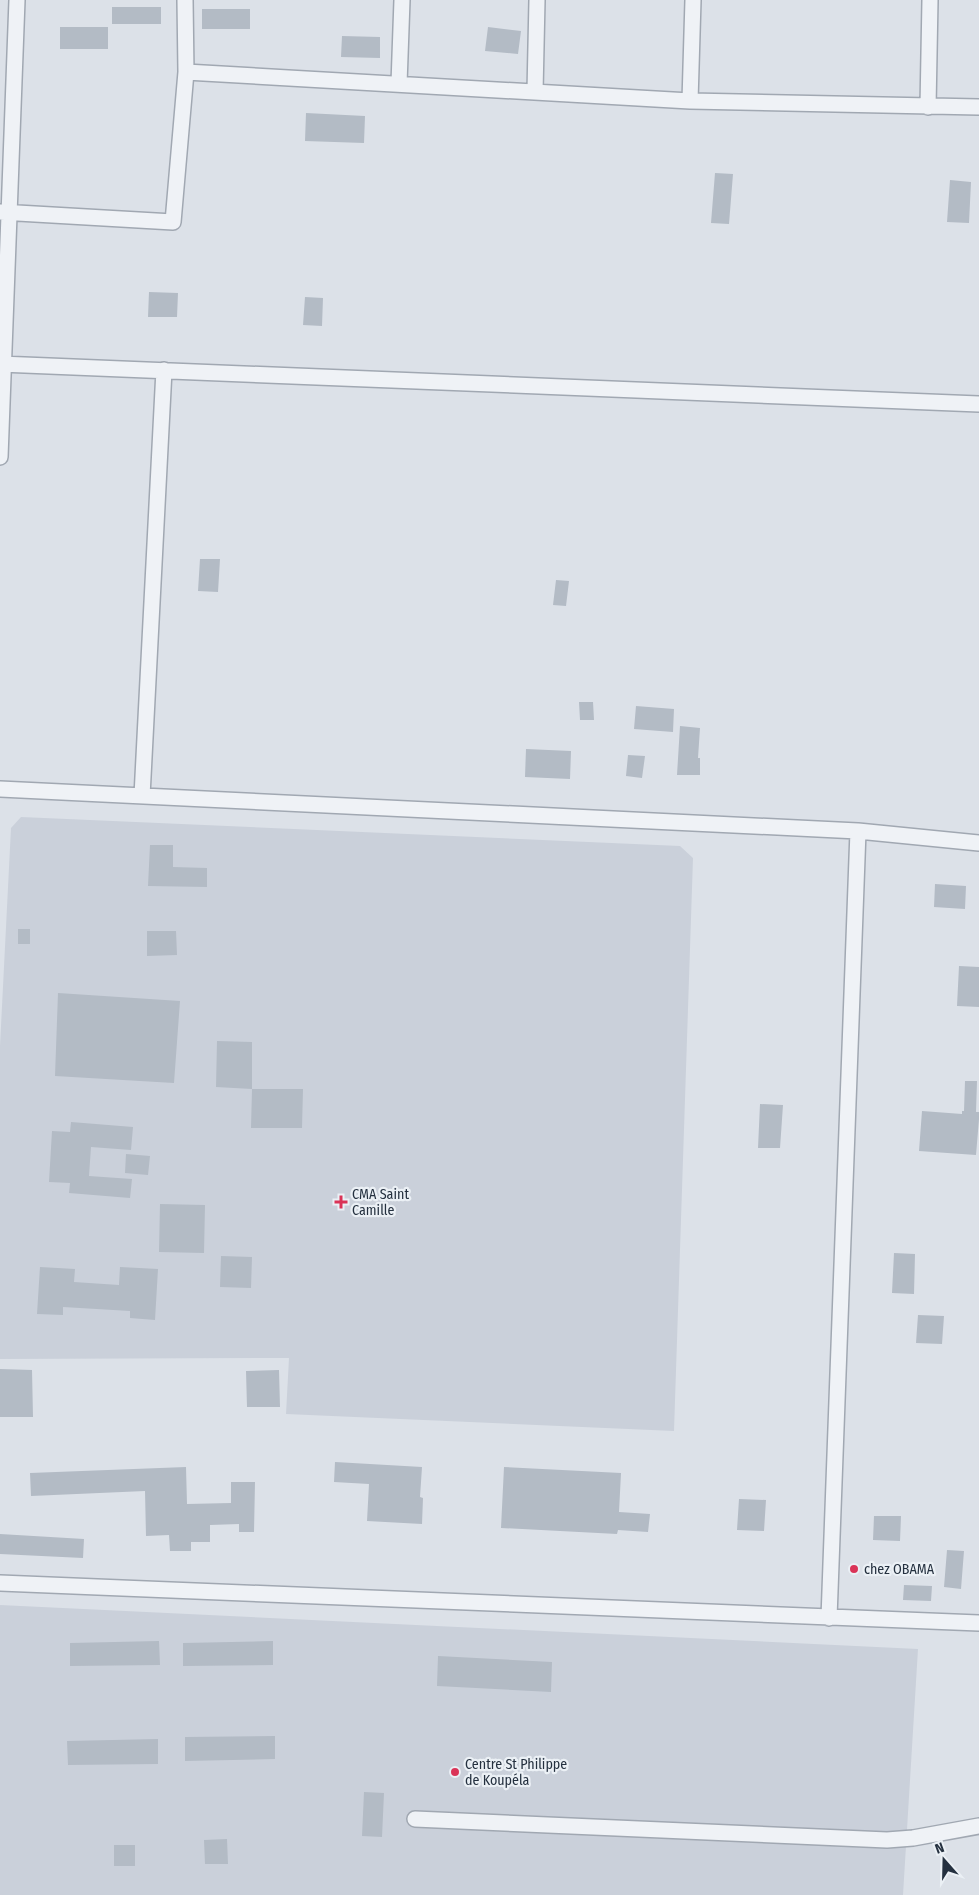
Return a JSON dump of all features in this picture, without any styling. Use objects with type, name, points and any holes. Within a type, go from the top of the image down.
[{"type":"street","points":[[0,457],[5,212],[17,0]]},
{"type":"street","points":[[5,212],[173,222],[186,72],[185,0]]},
{"type":"street","points":[[399,84],[402,0]]},
{"type":"street","points":[[534,92],[537,0]]},
{"type":"street","points":[[690,101],[693,0]]},
{"type":"street","points":[[928,107],[930,0]]},
{"type":"street","points":[[186,72],[690,101],[979,108]]},
{"type":"street","points":[[2,364],[979,404]]},
{"type":"street","points":[[142,796],[164,370]]},
{"type":"street","points":[[0,789],[858,831],[979,843]]},
{"type":"street","points":[[829,1618],[858,831]]},
{"type":"street","points":[[0,1583],[979,1624]]},
{"type":"street","points":[[414,1819],[888,1840],[914,1838],[979,1826]]},
{"type":"shaded area","name":"CMA Saint Camille","points":[[21,817],[680,846],[693,858],[674,1431],[286,1414],[289,1358],[0,1359],[0,1046],[11,828]]},
{"type":"shaded area","name":"Centre St Philippe de Koupéla","points":[[0,1605],[918,1649],[903,1895],[0,1895]]},
{"type":"building","points":[[112,7],[161,7],[161,24],[112,24]]},
{"type":"building","points":[[202,9],[250,9],[250,29],[202,29]]},
{"type":"building","points":[[60,27],[108,27],[108,49],[60,49]]},
{"type":"building","points":[[488,27],[521,31],[518,54],[485,51]]},
{"type":"building","points":[[342,36],[380,37],[380,58],[341,57]]},
{"type":"building","points":[[306,113],[365,116],[364,143],[305,141]]},
{"type":"building","points":[[715,173],[733,174],[729,224],[711,223]]},
{"type":"building","points":[[950,180],[971,182],[969,223],[947,222]]},
{"type":"building","points":[[149,292],[178,293],[177,317],[148,317]]},
{"type":"building","points":[[305,297],[323,298],[322,326],[303,325]]},
{"type":"building","points":[[200,559],[220,559],[218,592],[198,591]]},
{"type":"building","points":[[556,580],[569,581],[566,606],[553,605]]},
{"type":"building","points":[[579,702],[593,702],[594,720],[580,720]]},
{"type":"building","points":[[636,706],[674,709],[673,732],[634,729]]},
{"type":"building","points":[[680,726],[700,728],[698,758],[700,758],[700,775],[677,775]]},
{"type":"building","points":[[526,749],[571,751],[570,779],[525,777]]},
{"type":"building","points":[[628,755],[645,756],[642,778],[626,776]]},
{"type":"building","points":[[150,845],[173,845],[173,867],[207,868],[207,887],[148,886]]},
{"type":"building","points":[[935,884],[966,886],[965,909],[934,907]]},
{"type":"building","points":[[18,929],[30,929],[30,944],[18,944]]},
{"type":"building","points":[[147,931],[176,931],[177,955],[147,956]]},
{"type":"building","points":[[959,966],[979,967],[979,1007],[957,1006]]},
{"type":"building","points":[[58,993],[180,1001],[174,1083],[55,1076]]},
{"type":"building","points":[[217,1041],[252,1042],[252,1089],[216,1087]]},
{"type":"building","points":[[965,1081],[977,1081],[976,1112],[979,1112],[979,1119],[976,1155],[919,1151],[922,1111],[962,1114],[962,1111],[964,1111]]},
{"type":"building","points":[[252,1089],[303,1089],[302,1128],[251,1128]]},
{"type":"building","points":[[760,1104],[783,1105],[780,1148],[758,1148]]},
{"type":"building","points":[[71,1122],[133,1127],[131,1150],[91,1147],[89,1176],[132,1179],[130,1198],[69,1193],[70,1183],[49,1182],[52,1131],[70,1132]]},
{"type":"building","points":[[126,1154],[150,1156],[148,1175],[125,1173]]},
{"type":"building","points":[[160,1204],[205,1205],[204,1253],[159,1252]]},
{"type":"building","points":[[894,1253],[915,1254],[914,1294],[892,1293]]},
{"type":"building","points":[[221,1256],[252,1257],[251,1288],[220,1287]]},
{"type":"building","points":[[40,1267],[75,1269],[74,1282],[119,1285],[120,1267],[158,1269],[155,1320],[130,1318],[130,1311],[63,1307],[63,1315],[37,1314]]},
{"type":"building","points":[[918,1315],[944,1316],[942,1344],[916,1343]]},
{"type":"building","points":[[0,1369],[32,1370],[33,1417],[0,1417]]},
{"type":"building","points":[[279,1370],[280,1407],[247,1407],[246,1371]]},
{"type":"building","points":[[335,1462],[422,1467],[420,1497],[423,1498],[422,1524],[367,1521],[369,1484],[334,1482]]},
{"type":"building","points":[[186,1467],[187,1504],[231,1503],[231,1482],[255,1482],[254,1532],[239,1532],[239,1524],[210,1525],[210,1542],[191,1542],[191,1551],[170,1551],[169,1535],[146,1536],[145,1491],[31,1496],[30,1473]]},
{"type":"building","points":[[504,1467],[621,1473],[619,1512],[650,1514],[648,1532],[618,1530],[617,1534],[501,1528]]},
{"type":"building","points":[[739,1499],[766,1500],[764,1531],[737,1530]]},
{"type":"building","points":[[874,1516],[901,1516],[900,1541],[873,1540]]},
{"type":"building","points":[[0,1534],[84,1539],[83,1558],[0,1554]]},
{"type":"building","points":[[947,1550],[964,1551],[961,1589],[944,1587]]},
{"type":"building","points":[[904,1585],[932,1586],[931,1601],[903,1600]]},
{"type":"building","points":[[159,1641],[160,1665],[70,1666],[70,1643]]},
{"type":"building","points":[[273,1641],[273,1665],[183,1666],[183,1643]]},
{"type":"building","points":[[438,1656],[552,1662],[551,1692],[437,1686]]},
{"type":"building","points":[[275,1736],[275,1759],[185,1761],[185,1737]]},
{"type":"building","points":[[158,1739],[158,1764],[68,1765],[67,1741]]},
{"type":"building","points":[[364,1792],[384,1793],[382,1837],[362,1836]]},
{"type":"building","points":[[227,1839],[228,1864],[205,1864],[204,1840]]},
{"type":"building","points":[[114,1845],[135,1845],[135,1866],[114,1866]]},
{"type":"place","name":"CMA Saint Camille","points":[[341,1202]]},
{"type":"place","name":"chez OBAMA","points":[[854,1569]]},
{"type":"place","name":"Centre St Philippe de Koupéla","points":[[455,1772]]}]
